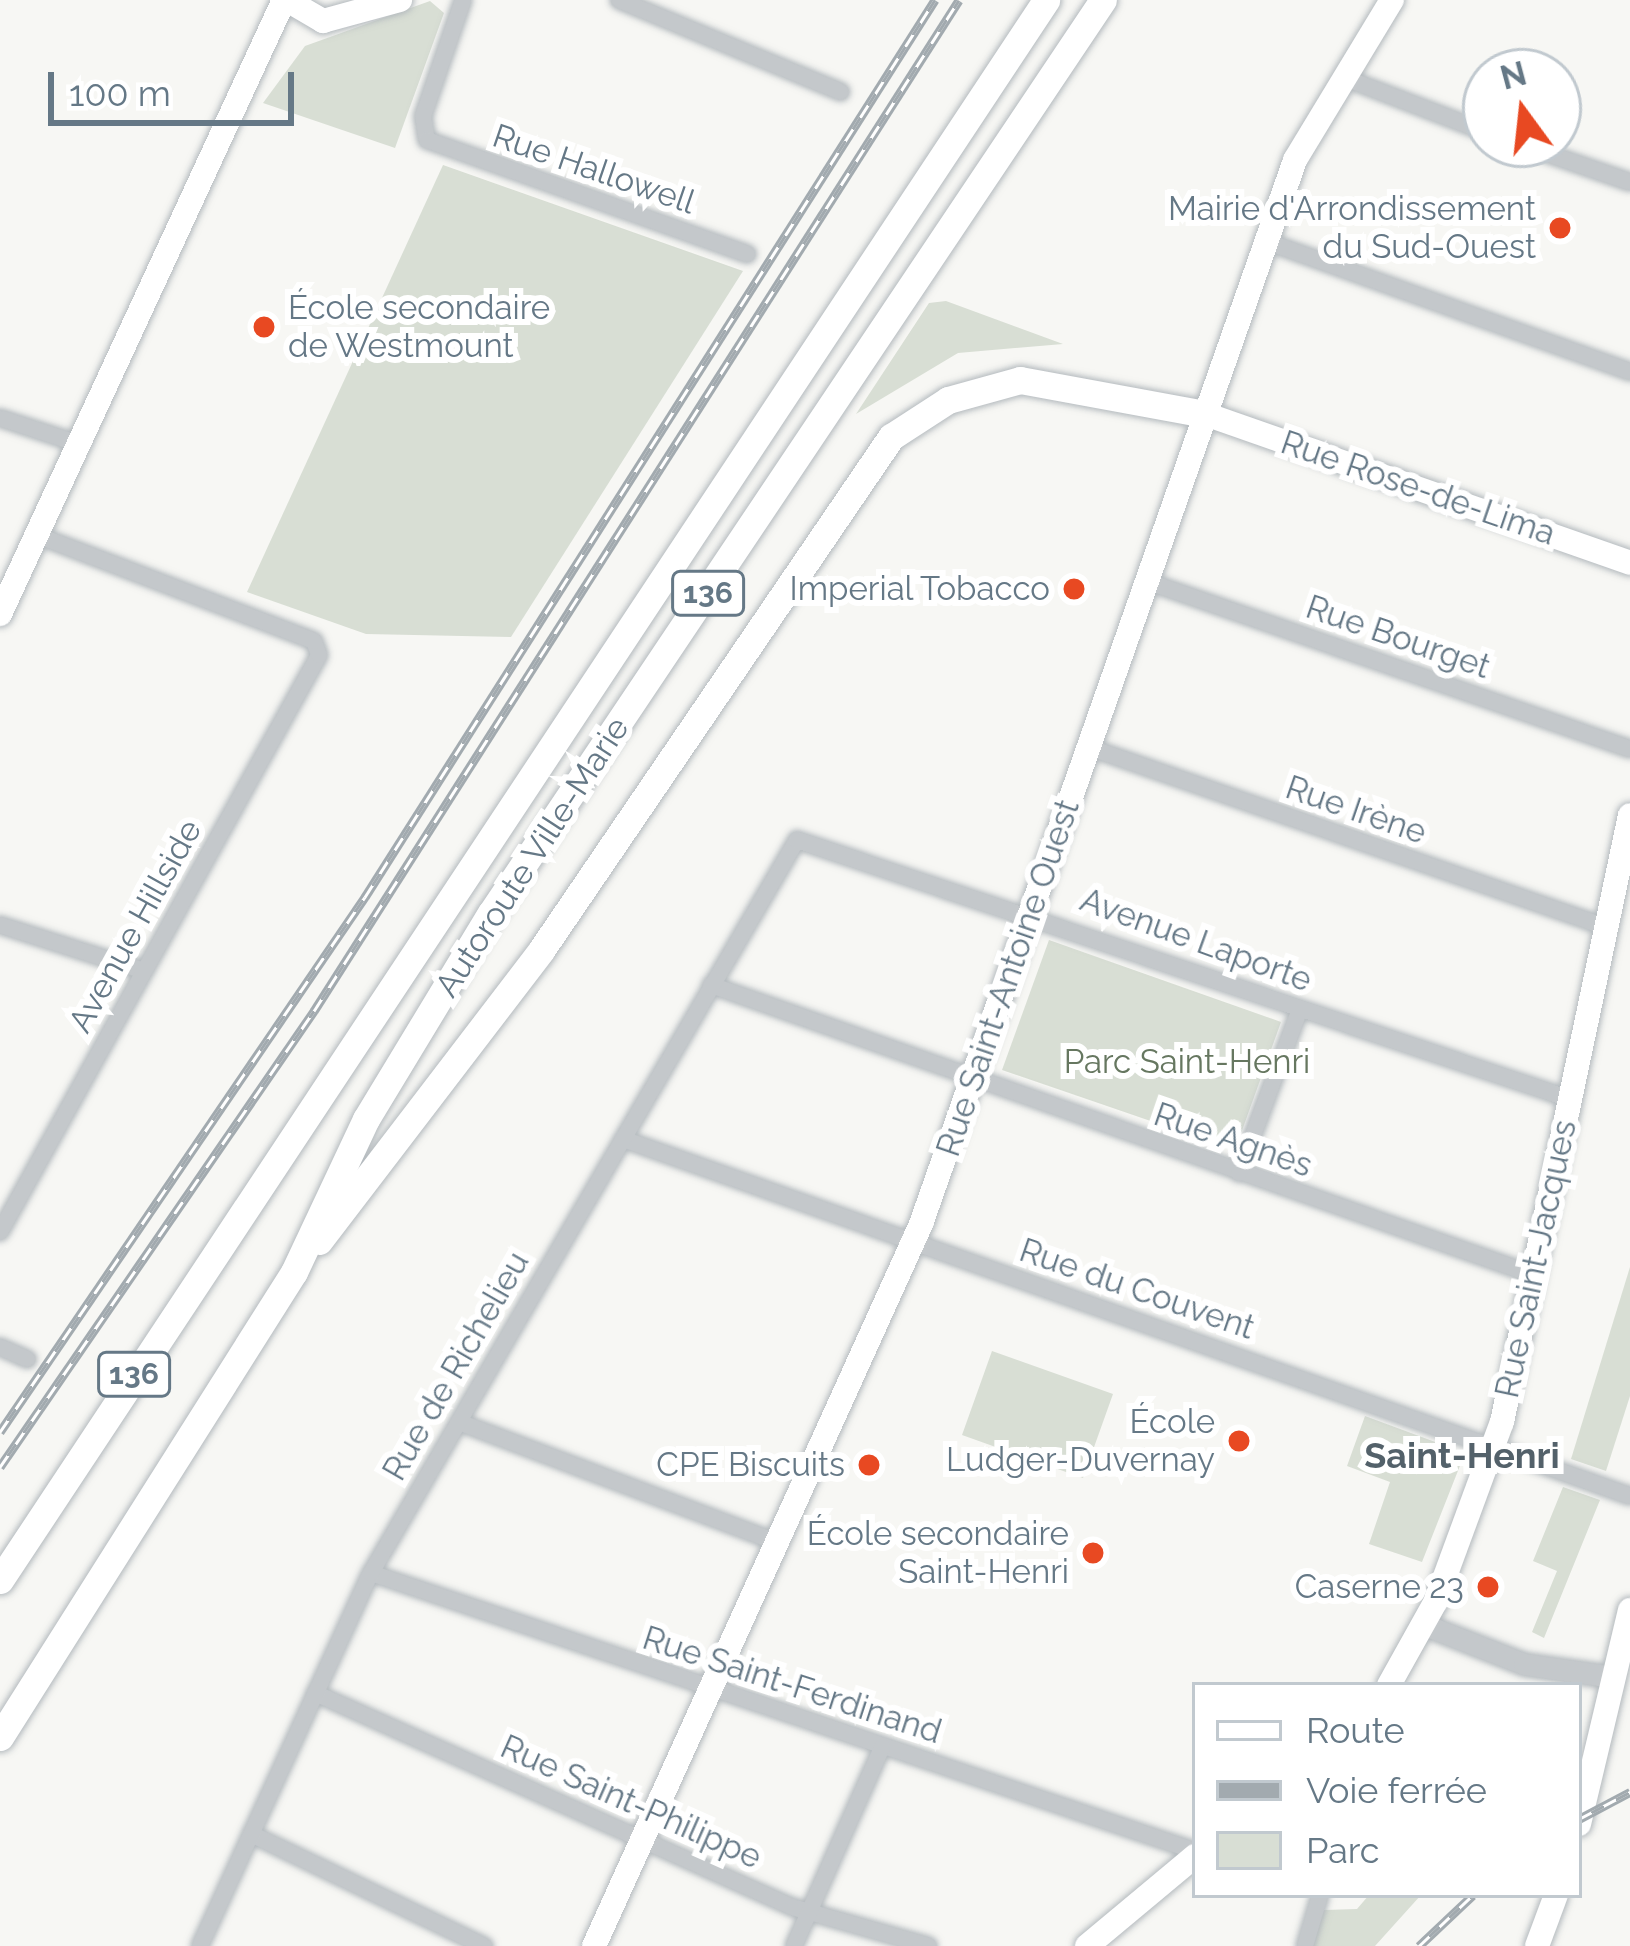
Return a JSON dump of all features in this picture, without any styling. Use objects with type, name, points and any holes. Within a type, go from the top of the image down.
[{"type":"highway","name":"Autoroute Ville-Marie","points":[[1,1577],[1046,0]]},
{"type":"highway","name":"Autoroute Ville-Marie","points":[[0,1737],[294,1272],[366,1119],[482,927],[1103,0]]},
{"type":"highway","points":[[294,1272],[542,949],[891,437],[948,400],[1020,380],[1205,414]]},
{"type":"main road","points":[[0,614],[286,0],[323,21],[400,0]]},
{"type":"main road","name":"Rue Saint-Antoine Ouest","points":[[593,1946],[912,1240],[973,1080],[1299,152],[1393,0]]},
{"type":"main road","name":"Rue Rose-de-Lima","points":[[1205,414],[1630,563]]},
{"type":"main road","name":"Rue Saint-Jacques","points":[[1391,1682],[1425,1625],[1495,1447],[1630,815]]},
{"type":"main road","points":[[1582,1810],[1630,1610]]},
{"type":"main road","points":[[1582,1773],[1602,1719]]},
{"type":"main road","points":[[1087,1946],[1192,1856]]},
{"type":"main road","points":[[1538,1946],[1552,1902]]},
{"type":"street","name":"Rue Hallowell","points":[[463,0],[423,135],[748,254]]},
{"type":"street","points":[[620,0],[841,92]]},
{"type":"street","points":[[1345,78],[1462,123]]},
{"type":"street","points":[[1582,165],[1630,182]]},
{"type":"street","points":[[1265,241],[1630,372]]},
{"type":"street","points":[[0,418],[79,444]]},
{"type":"street","name":"Avenue Hillside","points":[[0,1232],[319,648],[37,536]]},
{"type":"street","name":"Rue Bourget","points":[[1146,581],[1630,748]]},
{"type":"street","name":"Rue Irène","points":[[1088,747],[1606,927]]},
{"type":"street","name":"Avenue Laporte","points":[[803,838],[1570,1099]]},
{"type":"street","name":"Rue de Richelieu","points":[[200,1946],[370,1574],[711,986],[803,838]]},
{"type":"street","points":[[0,925],[144,971]]},
{"type":"street","name":"Rue Agnès","points":[[711,986],[1534,1275]]},
{"type":"street","points":[[1239,1173],[1300,1009]]},
{"type":"street","name":"Rue du Couvent","points":[[623,1139],[1630,1496]]},
{"type":"street","points":[[0,1347],[26,1359]]},
{"type":"street","points":[[459,1422],[776,1542]]},
{"type":"street","name":"Rue Saint-Ferdinand","points":[[370,1574],[1192,1852]]},
{"type":"street","points":[[1425,1625],[1524,1664],[1612,1677]]},
{"type":"street","name":"Rue Saint-Philippe","points":[[315,1693],[809,1912],[929,1946]]},
{"type":"street","points":[[794,1946],[881,1747]]},
{"type":"street","points":[[251,1834],[484,1946]]},
{"type":"street","points":[[1305,1946],[1319,1898]]},
{"type":"green space","points":[[430,1],[444,13],[395,148],[263,103],[305,46]]},
{"type":"green space","points":[[443,165],[743,271],[511,637],[366,634],[247,592]]},
{"type":"green space","points":[[946,301],[1063,344],[958,353],[856,414],[929,303]]},
{"type":"green space","name":"Parc Saint-Henri","points":[[1049,940],[1281,1022],[1235,1150],[1002,1070]]},
{"type":"green space","points":[[1630,1267],[1630,1396],[1606,1471],[1571,1459]]},
{"type":"green space","points":[[992,1351],[1113,1394],[1083,1478],[962,1435]]},
{"type":"green space","points":[[1365,1416],[1465,1453],[1422,1562],[1369,1544],[1390,1482],[1347,1466]]},
{"type":"green space","points":[[1563,1487],[1600,1500],[1544,1638],[1532,1632],[1557,1571],[1533,1561]]},
{"type":"green space","points":[[1366,1898],[1418,1898],[1375,1946],[1312,1946],[1324,1910],[1357,1909]]},
{"type":"railway","points":[[0,1432],[365,897],[935,0]]},
{"type":"railway","points":[[0,1467],[314,1011],[959,0]]},
{"type":"railway","points":[[1582,1817],[1630,1792]]},
{"type":"railway","points":[[1419,1946],[1470,1898]]},
{"type":"place","name":"Mairie d'Arrondissement du Sud-Ouest","points":[[1560,228]]},
{"type":"place","name":"École secondaire de Westmount","points":[[264,327]]},
{"type":"place","name":"Imperial Tobacco","points":[[1074,589]]},
{"type":"place","name":"École Ludger-Duvernay","points":[[1239,1441]]},
{"type":"place","name":"CPE Biscuits","points":[[869,1465]]},
{"type":"place","name":"École secondaire Saint-Henri","points":[[1093,1553]]},
{"type":"place","name":"Caserne 23","points":[[1488,1587]]},
{"type":"district","name":"Saint-Henri","points":[[1462,1456]]}]
